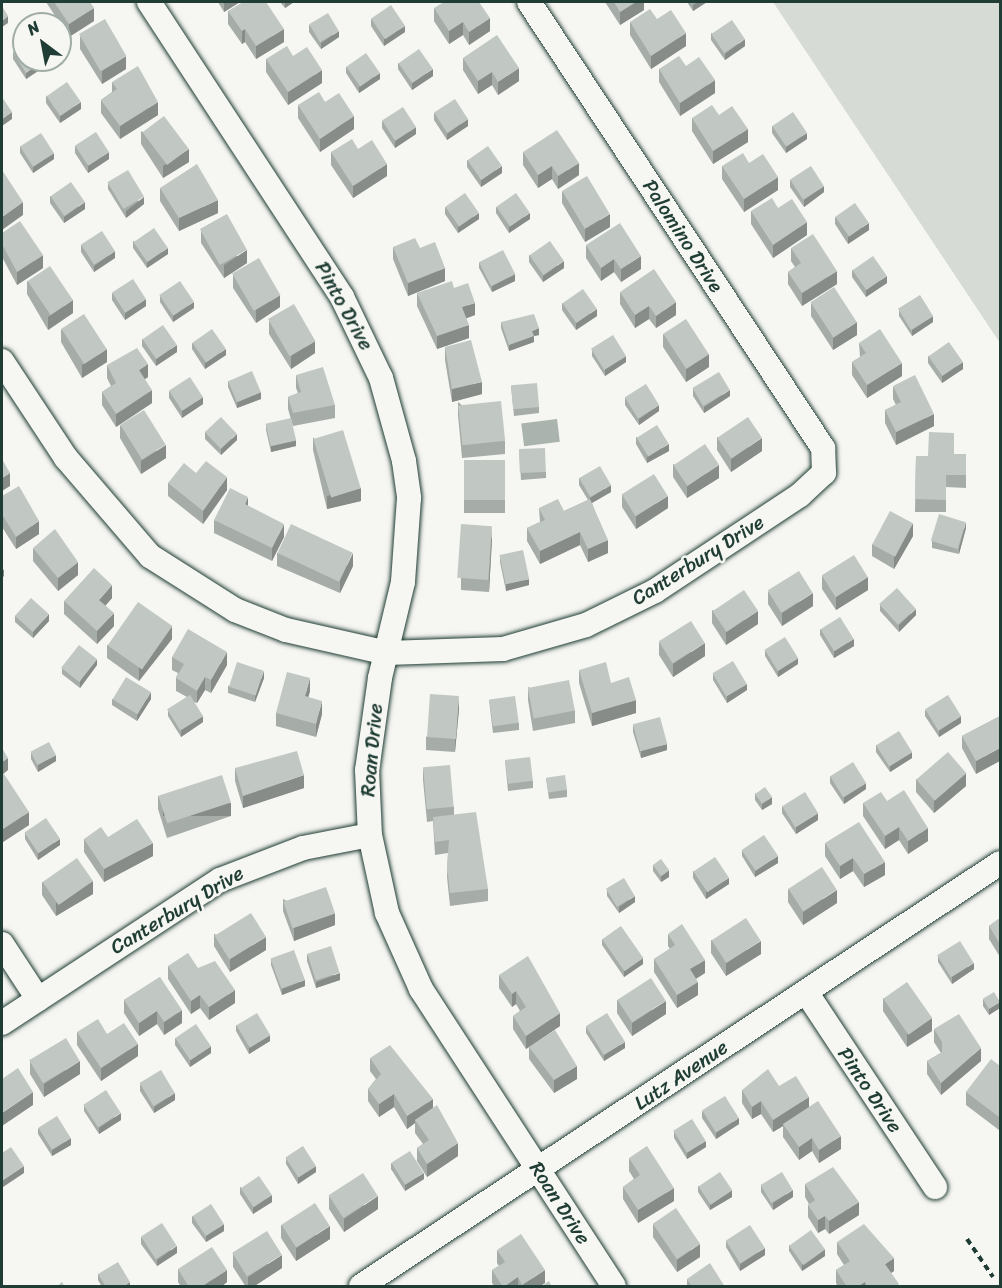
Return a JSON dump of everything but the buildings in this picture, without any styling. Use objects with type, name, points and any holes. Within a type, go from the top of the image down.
[{"type":"street","name":"Pinto Drive","points":[[149,2],[342,297],[381,378],[404,461],[408,498],[403,582],[387,653]]},
{"type":"street","name":"Palomino Drive","points":[[529,2],[823,448],[824,473]]},
{"type":"street","points":[[2,360],[66,458],[150,556],[235,610],[286,630],[387,653]]},
{"type":"street","name":"Canterbury Drive","points":[[387,653],[502,649],[586,625],[655,591],[800,495],[824,473]]},
{"type":"street","name":"Roan Drive","points":[[387,653],[367,770],[370,835],[387,913],[421,989],[614,1287]]},
{"type":"street","name":"Canterbury Drive","points":[[2,1023],[220,880],[303,848],[370,835]]},
{"type":"street","name":"Lutz Avenue","points":[[362,1287],[1000,863]]},
{"type":"street","points":[[2,944],[38,999]]},
{"type":"street","name":"Pinto Drive","points":[[806,992],[935,1187]]},
{"type":"path","points":[[967,1239],[993,1277]]},
{"type":"shaded area","points":[[773,2],[1000,2],[1000,343]]},
{"type":"shaded area","points":[[557,419],[560,442],[524,446],[521,423]]}]
